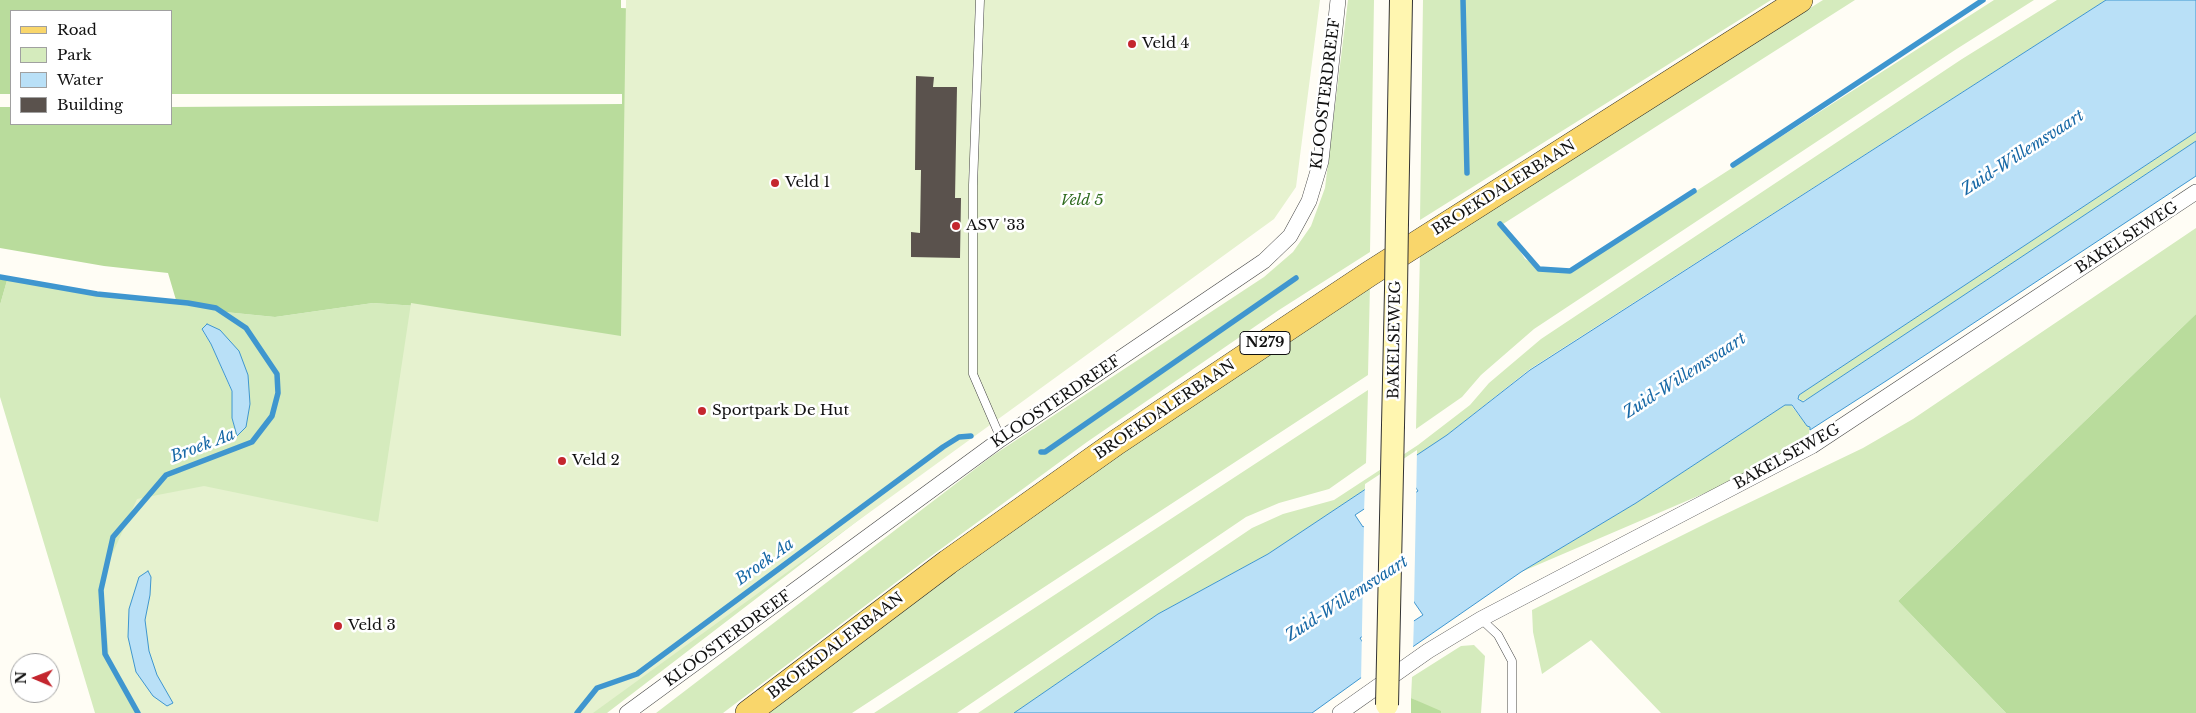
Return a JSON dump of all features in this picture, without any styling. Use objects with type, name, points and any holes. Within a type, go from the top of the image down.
[{"type":"main road","name":"BROEKDALERBAAN","points":[[748,713],[948,562],[1117,442],[1369,274],[1800,0]]},
{"type":"street","name":"KLOOSTERDREEF","points":[[627,713],[1001,439],[1264,261],[1290,236],[1309,201],[1321,161],[1338,0]]},
{"type":"street","name":"BAKELSEWEG","points":[[1387,709],[1401,0]]},
{"type":"street","name":"BAKELSEWEG","points":[[1340,713],[1428,651],[1481,619],[1812,446],[2196,192]]},
{"type":"lane","points":[[980,0],[973,185],[973,374],[1001,439]]},
{"type":"lane","points":[[1481,619],[1498,635],[1512,662],[1512,713]]},
{"type":"green space","points":[[0,0],[621,0],[621,8],[672,10],[926,394],[417,306],[373,303],[275,317],[225,312],[210,306],[176,300],[168,273],[104,266],[0,248],[0,107],[10,107],[10,125],[172,125],[172,107],[622,104],[622,94],[172,94],[172,10],[10,10],[10,94],[0,94]]},
{"type":"green space","name":"Sportpark De Hut","points":[[626,0],[1320,0],[1296,187],[1274,219],[593,713],[136,713],[109,657],[102,577],[137,499],[204,486],[378,522],[411,303],[621,336]]},
{"type":"green space","points":[[1348,0],[1374,0],[1370,252],[1279,310],[1087,442],[923,562],[723,713],[656,713],[992,456],[1264,277],[1293,252],[1311,226],[1325,188]]},
{"type":"green space","points":[[1423,0],[1771,0],[1420,220]]},
{"type":"green space","points":[[1823,0],[1855,0],[1503,224],[1525,259],[1549,271],[1573,270],[1994,0],[2034,0],[1955,50],[1534,329],[1481,375],[1462,397],[1416,429],[1420,252]]},
{"type":"green space","points":[[2057,0],[2106,0],[1530,369],[1447,435],[1268,554],[1158,614],[1014,713],[978,713],[1252,528],[1283,514],[1334,500],[1418,445],[1470,405],[1489,383],[1541,339],[1962,59]]},
{"type":"green space","points":[[2196,132],[2196,141],[1809,398],[1800,402],[1799,395]]},
{"type":"green space","points":[[2196,228],[2196,314],[1898,601],[2006,713],[1661,713],[1591,640],[1542,674],[1533,632],[1532,610],[1863,448],[1913,419]]},
{"type":"green space","points":[[0,275],[8,277],[0,305]]},
{"type":"green space","points":[[8,277],[111,295],[210,306],[225,312],[275,317],[373,303],[417,306],[946,453],[607,713],[95,713],[0,397],[0,305]],"holes":[[[202,330],[248,375],[237,436],[232,418],[232,392],[211,344]]]},
{"type":"green space","points":[[1370,284],[1368,375],[852,713],[767,713],[939,583],[1103,464]]},
{"type":"green space","points":[[2196,314],[2196,713],[2006,713],[1898,601]]},
{"type":"green space","points":[[1368,390],[1366,463],[1329,489],[1279,503],[1246,517],[957,713],[874,713]]},
{"type":"green space","points":[[1785,405],[1791,405],[1807,426],[1810,427],[1807,444],[1796,454],[1521,572],[1636,503]]},
{"type":"green space","points":[[1474,645],[1485,656],[1481,713],[1441,713],[1411,698],[1412,677],[1461,646]]},
{"type":"green space","points":[[1411,698],[1441,711],[1441,713],[1411,713]]},
{"type":"water","name":"Zuid-Willemsvaart","points":[[2106,0],[2196,0],[2196,132],[1799,395],[1798,399],[1803,402],[2196,141],[2196,176],[1810,430],[1810,427],[1807,426],[1792,405],[1785,405],[1636,503],[1521,572],[1398,657],[1362,677],[1312,713],[1014,713],[1158,614],[1268,554],[1447,435],[1530,370]],"holes":[[[1410,479],[1418,491],[1363,527],[1355,515]],[[1414,602],[1423,615],[1368,651],[1360,638]]]},
{"type":"water","points":[[207,324],[220,330],[239,351],[248,375],[250,404],[246,427],[237,436],[232,418],[232,391],[211,344],[202,329]]},
{"type":"water","points":[[148,571],[151,577],[150,595],[145,620],[149,651],[157,675],[173,703],[167,706],[153,696],[136,672],[128,637],[129,609],[139,577]]},
{"type":"pier","points":[[1417,450],[1414,606],[1363,638],[1369,648],[1414,618],[1413,650],[1361,682],[1364,524],[1415,490],[1409,482],[1364,512],[1365,484]]},
{"type":"building","points":[[916,76],[934,77],[933,87],[957,87],[955,198],[961,198],[960,258],[911,257],[911,232],[920,233],[921,170],[915,170]]},
{"type":"waterway","points":[[1463,0],[1467,173]]},
{"type":"waterway","points":[[1733,165],[1983,0]]},
{"type":"waterway","points":[[1500,224],[1539,269],[1570,271],[1694,191]]},
{"type":"waterway","name":"Broek Aa","points":[[0,277],[97,294],[188,303],[216,308],[246,328],[277,374],[278,393],[272,416],[252,442],[166,475],[113,537],[101,590],[105,654],[138,713]]},
{"type":"waterway","points":[[1041,452],[1045,452],[1296,278]]},
{"type":"waterway","name":"Broek Aa","points":[[577,713],[597,688],[637,674],[943,447],[959,437],[971,436]]},
{"type":"place","name":"Veld 4","points":[[1132,44]]},
{"type":"place","name":"Veld 1","points":[[775,183]]},
{"type":"place","name":"ASV '33","points":[[956,226]]},
{"type":"place","name":"Sportpark De Hut","points":[[702,411]]},
{"type":"place","name":"Veld 2","points":[[562,461]]},
{"type":"place","name":"Veld 3","points":[[338,626]]},
{"type":"park label","name":"Veld 5","points":[[1082,201]]}]
